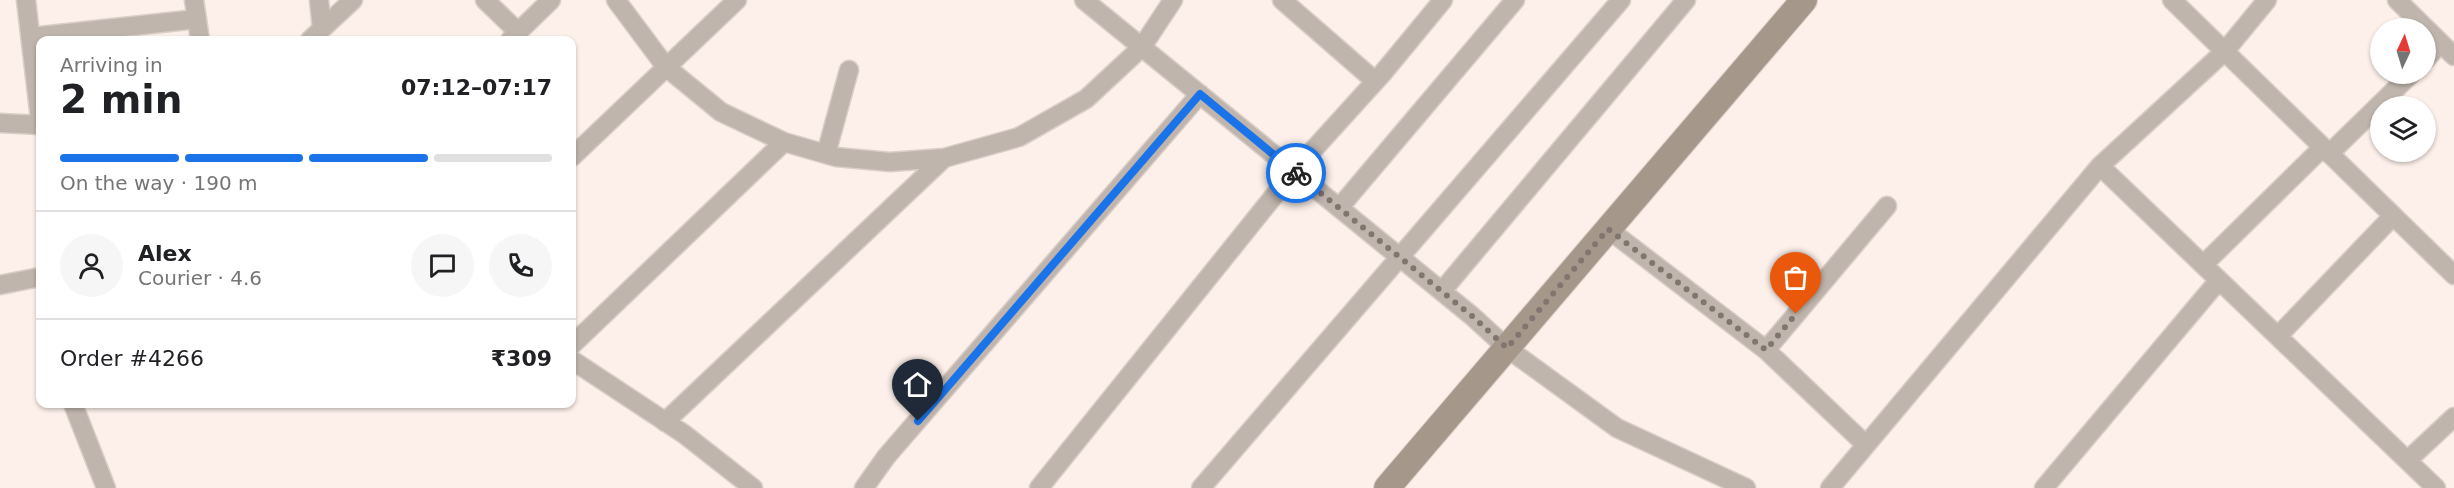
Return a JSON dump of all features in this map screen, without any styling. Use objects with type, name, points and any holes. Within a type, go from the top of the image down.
[{"type":"main road","points":[[1388,488],[1804,0]]},
{"type":"street","points":[[26,0],[36,83]]},
{"type":"street","points":[[195,0],[199,36]]},
{"type":"street","points":[[316,35],[319,0]]},
{"type":"street","points":[[316,35],[353,0]]},
{"type":"street","points":[[485,0],[514,36],[551,0]]},
{"type":"street","points":[[616,0],[666,68],[721,111],[784,142],[826,154],[890,162],[944,158],[1018,137],[1038,127],[1086,99],[1142,47],[1173,0]]},
{"type":"street","points":[[576,153],[737,0]]},
{"type":"street","points":[[1084,0],[1442,291],[1507,348],[1617,428],[1746,488]]},
{"type":"street","points":[[1282,0],[1375,81]]},
{"type":"street","points":[[1039,488],[1294,171],[1375,81],[1443,0]]},
{"type":"street","points":[[1340,208],[1515,0]]},
{"type":"street","points":[[1201,488],[1621,0]]},
{"type":"street","points":[[1442,291],[1686,0]]},
{"type":"street","points":[[2172,0],[2454,275]]},
{"type":"street","points":[[1830,488],[2100,166],[2225,51],[2266,0]]},
{"type":"street","points":[[2397,0],[2448,50]]},
{"type":"street","points":[[40,36],[197,19]]},
{"type":"street","points":[[31,37],[36,36]]},
{"type":"street","points":[[826,154],[849,70]]},
{"type":"street","points":[[2204,264],[2400,84]]},
{"type":"street","points":[[864,488],[886,457],[1200,94]]},
{"type":"street","points":[[0,123],[36,125]]},
{"type":"street","points":[[576,341],[784,142]]},
{"type":"street","points":[[665,422],[944,158]]},
{"type":"street","points":[[2100,166],[2436,488]]},
{"type":"street","points":[[1766,350],[1887,206]]},
{"type":"street","points":[[2278,336],[2393,216]]},
{"type":"street","points":[[1608,229],[1766,350],[1866,445]]},
{"type":"street","points":[[0,285],[36,278]]},
{"type":"street","points":[[2043,488],[2219,279]]},
{"type":"street","points":[[576,363],[665,422],[753,488]]},
{"type":"street","points":[[75,408],[106,488]]},
{"type":"street","points":[[2408,460],[2454,417]]},
{"type":"way so far","points":[[1296,173],[1472,316],[1507,348],[1608,229],[1766,350],[1796,314]]},
{"type":"route","points":[[918,421],[1200,94],[1296,173]]}]
